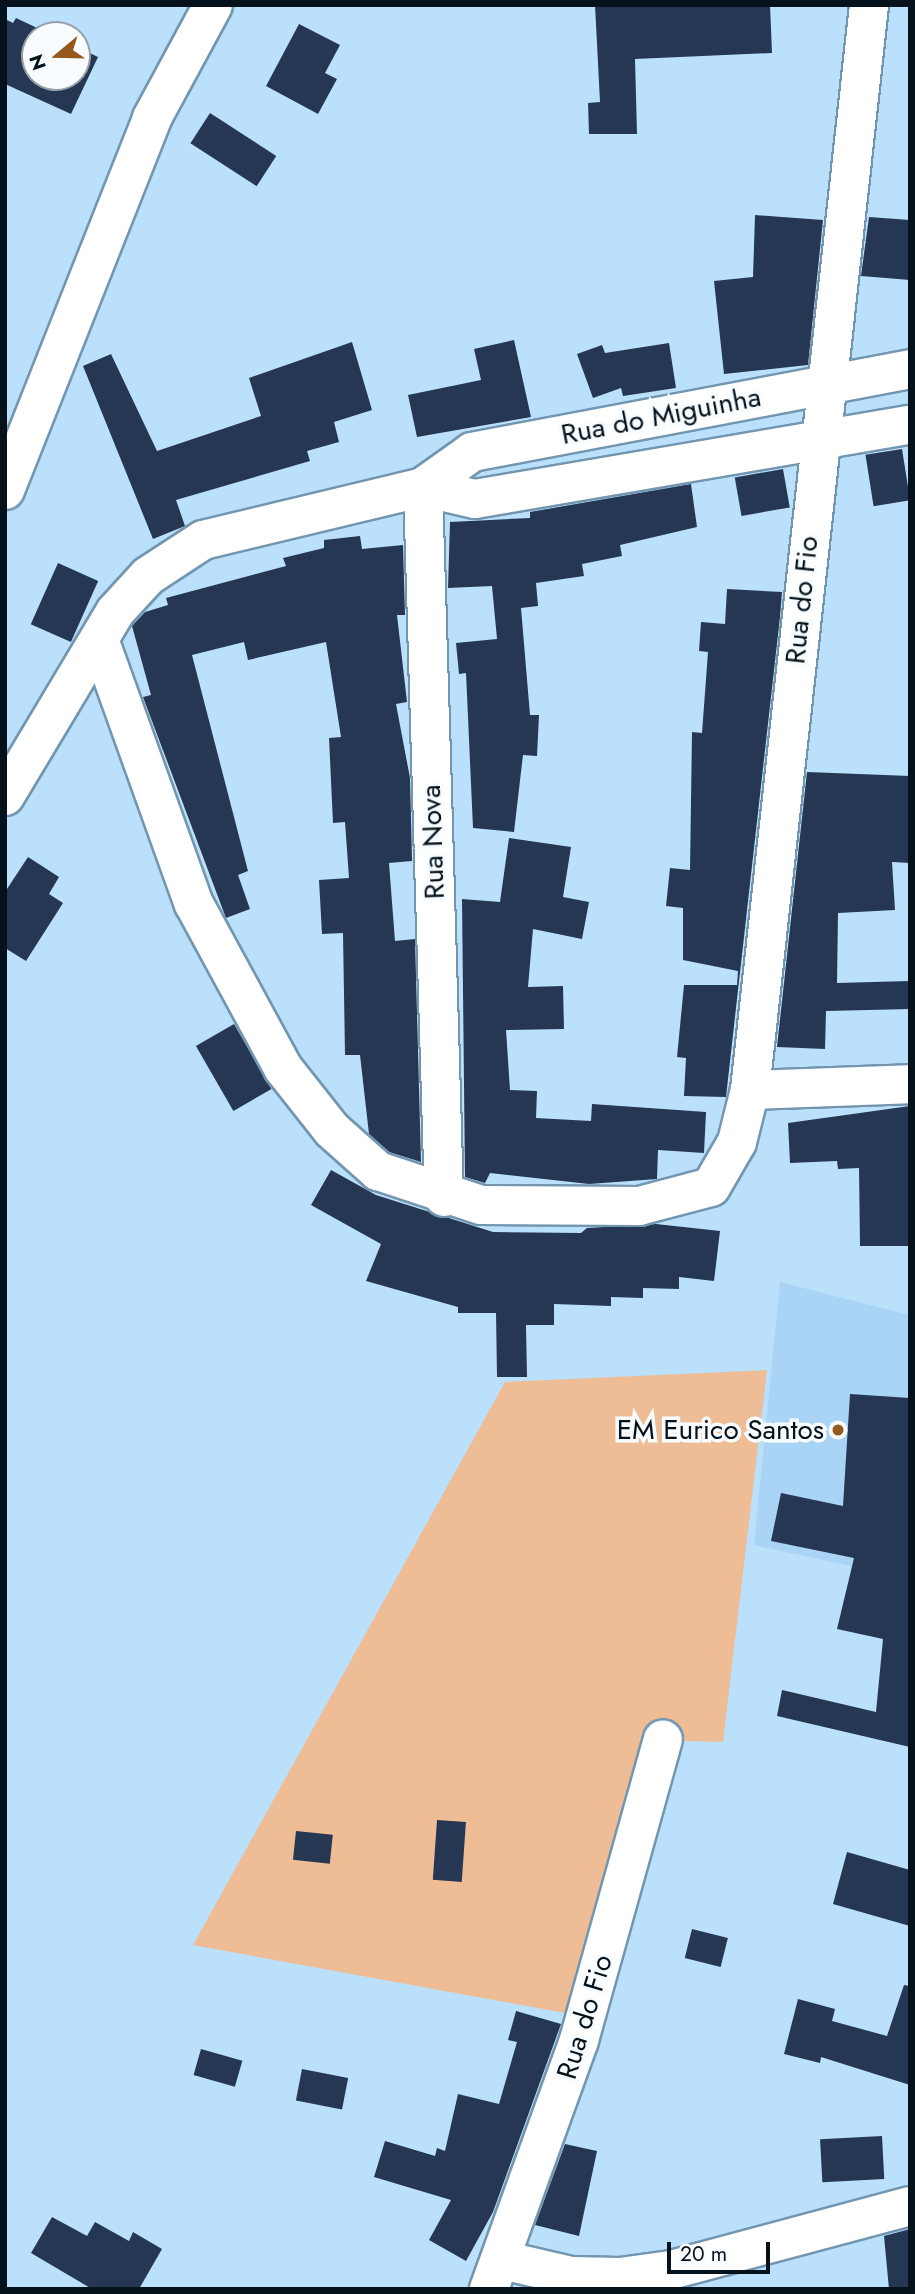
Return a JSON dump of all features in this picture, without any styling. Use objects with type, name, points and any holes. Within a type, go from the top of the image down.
[{"type":"street","points":[[5,489],[152,118],[212,5]]},
{"type":"street","name":"Rua do Fio","points":[[444,1198],[481,1205],[639,1206],[711,1187],[737,1142],[750,1090],[818,441],[869,5]]},
{"type":"street","name":"Rua do Miguinha","points":[[5,796],[100,642],[115,612],[148,576],[203,540],[422,487],[472,452],[910,369]]},
{"type":"street","name":"Rua do Miguinha","points":[[422,487],[475,499],[910,425]]},
{"type":"street","name":"Rua Nova","points":[[422,487],[444,1198]]},
{"type":"street","points":[[100,642],[194,904],[283,1068],[332,1130],[378,1171],[444,1198]]},
{"type":"street","points":[[750,1090],[910,1084]]},
{"type":"street","name":"Rua do Fio","points":[[496,2274],[579,2040],[663,1740]]},
{"type":"street","points":[[496,2274],[620,2277],[671,2270],[910,2206]]},
{"type":"shaded area","name":"EM Eurico Santos","points":[[780,1282],[910,1315],[910,1579],[754,1545]]},
{"type":"shaded area","points":[[767,1370],[723,1742],[650,1740],[565,2013],[193,1945],[505,1382]]},
{"type":"building","points":[[595,5],[770,5],[772,53],[635,59],[637,134],[589,134],[588,103],[600,102]]},
{"type":"building","points":[[16,18],[22,21],[21,91],[82,91],[71,114],[5,84],[5,19],[13,23]]},
{"type":"building","points":[[299,24],[340,45],[325,73],[337,79],[318,114],[266,86]]},
{"type":"building","points":[[91,54],[98,57],[91,72]]},
{"type":"building","points":[[210,113],[276,156],[257,186],[190,143]]},
{"type":"building","points":[[755,215],[823,220],[808,365],[724,374],[714,281],[753,277]]},
{"type":"building","points":[[869,217],[910,220],[910,280],[861,276]]},
{"type":"building","points":[[514,340],[531,417],[417,437],[408,395],[481,380],[474,349]]},
{"type":"building","points":[[352,342],[372,410],[334,422],[339,442],[307,451],[310,461],[176,500],[185,526],[153,539],[83,366],[111,354],[157,451],[261,416],[249,378]]},
{"type":"building","points":[[669,343],[676,388],[623,396],[621,388],[593,398],[577,354],[602,345],[605,353]]},
{"type":"building","points":[[902,449],[910,500],[874,506],[865,455]]},
{"type":"building","points":[[783,469],[790,507],[742,516],[735,478]]},
{"type":"building","points":[[691,484],[697,527],[620,545],[622,556],[582,564],[584,576],[536,583],[538,606],[521,608],[530,715],[539,715],[537,756],[523,755],[514,832],[473,828],[466,673],[459,674],[456,643],[497,639],[492,586],[448,588],[450,522],[530,518],[530,512]]},
{"type":"building","points":[[360,536],[362,549],[403,545],[405,615],[397,615],[407,702],[396,704],[410,778],[412,861],[389,863],[395,941],[415,939],[421,1162],[389,1152],[369,1134],[360,1055],[345,1055],[343,933],[322,934],[319,880],[349,878],[345,822],[333,823],[329,738],[341,737],[326,642],[248,660],[244,642],[192,655],[248,871],[238,875],[250,909],[226,918],[143,697],[151,695],[132,626],[145,612],[168,605],[166,598],[286,566],[283,558],[324,548],[324,540]]},
{"type":"building","points":[[58,563],[98,581],[71,642],[31,624]]},
{"type":"building","points":[[727,589],[782,592],[780,617],[726,1097],[684,1096],[686,1058],[677,1057],[684,985],[737,985],[738,971],[683,960],[683,908],[666,906],[670,868],[690,870],[692,732],[702,733],[708,652],[699,651],[701,622],[725,624]]},
{"type":"building","points":[[807,772],[910,776],[910,863],[892,862],[895,910],[838,913],[837,983],[910,981],[910,1009],[826,1011],[825,1049],[777,1047]]},
{"type":"building","points":[[509,838],[571,847],[563,897],[589,902],[582,939],[533,929],[528,987],[563,986],[564,1029],[506,1030],[510,1090],[537,1091],[536,1118],[591,1121],[592,1104],[706,1112],[704,1153],[658,1150],[657,1179],[589,1184],[490,1173],[485,1183],[465,1177],[462,899],[500,902]]},
{"type":"building","points":[[28,857],[59,877],[49,894],[63,903],[26,961],[5,948],[5,892]]},
{"type":"building","points":[[234,1024],[272,1089],[233,1111],[196,1046]]},
{"type":"building","points":[[910,1106],[910,1246],[860,1246],[859,1168],[838,1169],[837,1161],[790,1163],[788,1123]]},
{"type":"building","points":[[331,1170],[376,1195],[493,1232],[581,1233],[587,1228],[656,1224],[720,1231],[714,1281],[679,1277],[679,1289],[643,1288],[643,1298],[611,1297],[611,1306],[554,1304],[554,1325],[526,1325],[527,1377],[497,1377],[496,1313],[458,1313],[458,1307],[366,1281],[381,1244],[311,1205]]},
{"type":"building","points":[[850,1394],[910,1398],[910,1747],[777,1716],[782,1690],[876,1712],[883,1639],[837,1629],[854,1558],[771,1541],[781,1493],[843,1506]]},
{"type":"building","points":[[437,1820],[466,1822],[462,1882],[433,1880]]},
{"type":"building","points":[[296,1831],[333,1835],[330,1864],[293,1860]]},
{"type":"building","points":[[847,1852],[910,1870],[910,1926],[833,1904]]},
{"type":"building","points":[[692,1929],[728,1938],[721,1967],[685,1958]]},
{"type":"building","points":[[904,1985],[910,1986],[910,2085],[821,2057],[820,2063],[784,2054],[798,1999],[835,2009],[832,2021],[887,2036]]},
{"type":"building","points":[[516,2011],[561,2024],[493,2212],[466,2261],[429,2240],[451,2200],[374,2177],[385,2141],[435,2156],[437,2148],[445,2151],[458,2094],[499,2104],[517,2042],[508,2040]]},
{"type":"building","points":[[201,2049],[242,2061],[235,2087],[194,2075]]},
{"type":"building","points":[[302,2069],[348,2078],[342,2109],[296,2100]]},
{"type":"building","points":[[882,2136],[884,2179],[822,2182],[820,2139]]},
{"type":"building","points":[[565,2144],[597,2151],[579,2236],[535,2225]]},
{"type":"building","points":[[52,2217],[87,2236],[95,2222],[129,2241],[133,2232],[162,2249],[139,2289],[92,2289],[31,2253]]},
{"type":"building","points":[[910,2229],[910,2289],[889,2289],[884,2236]]},
{"type":"place","name":"EM Eurico Santos","points":[[838,1430]]}]
